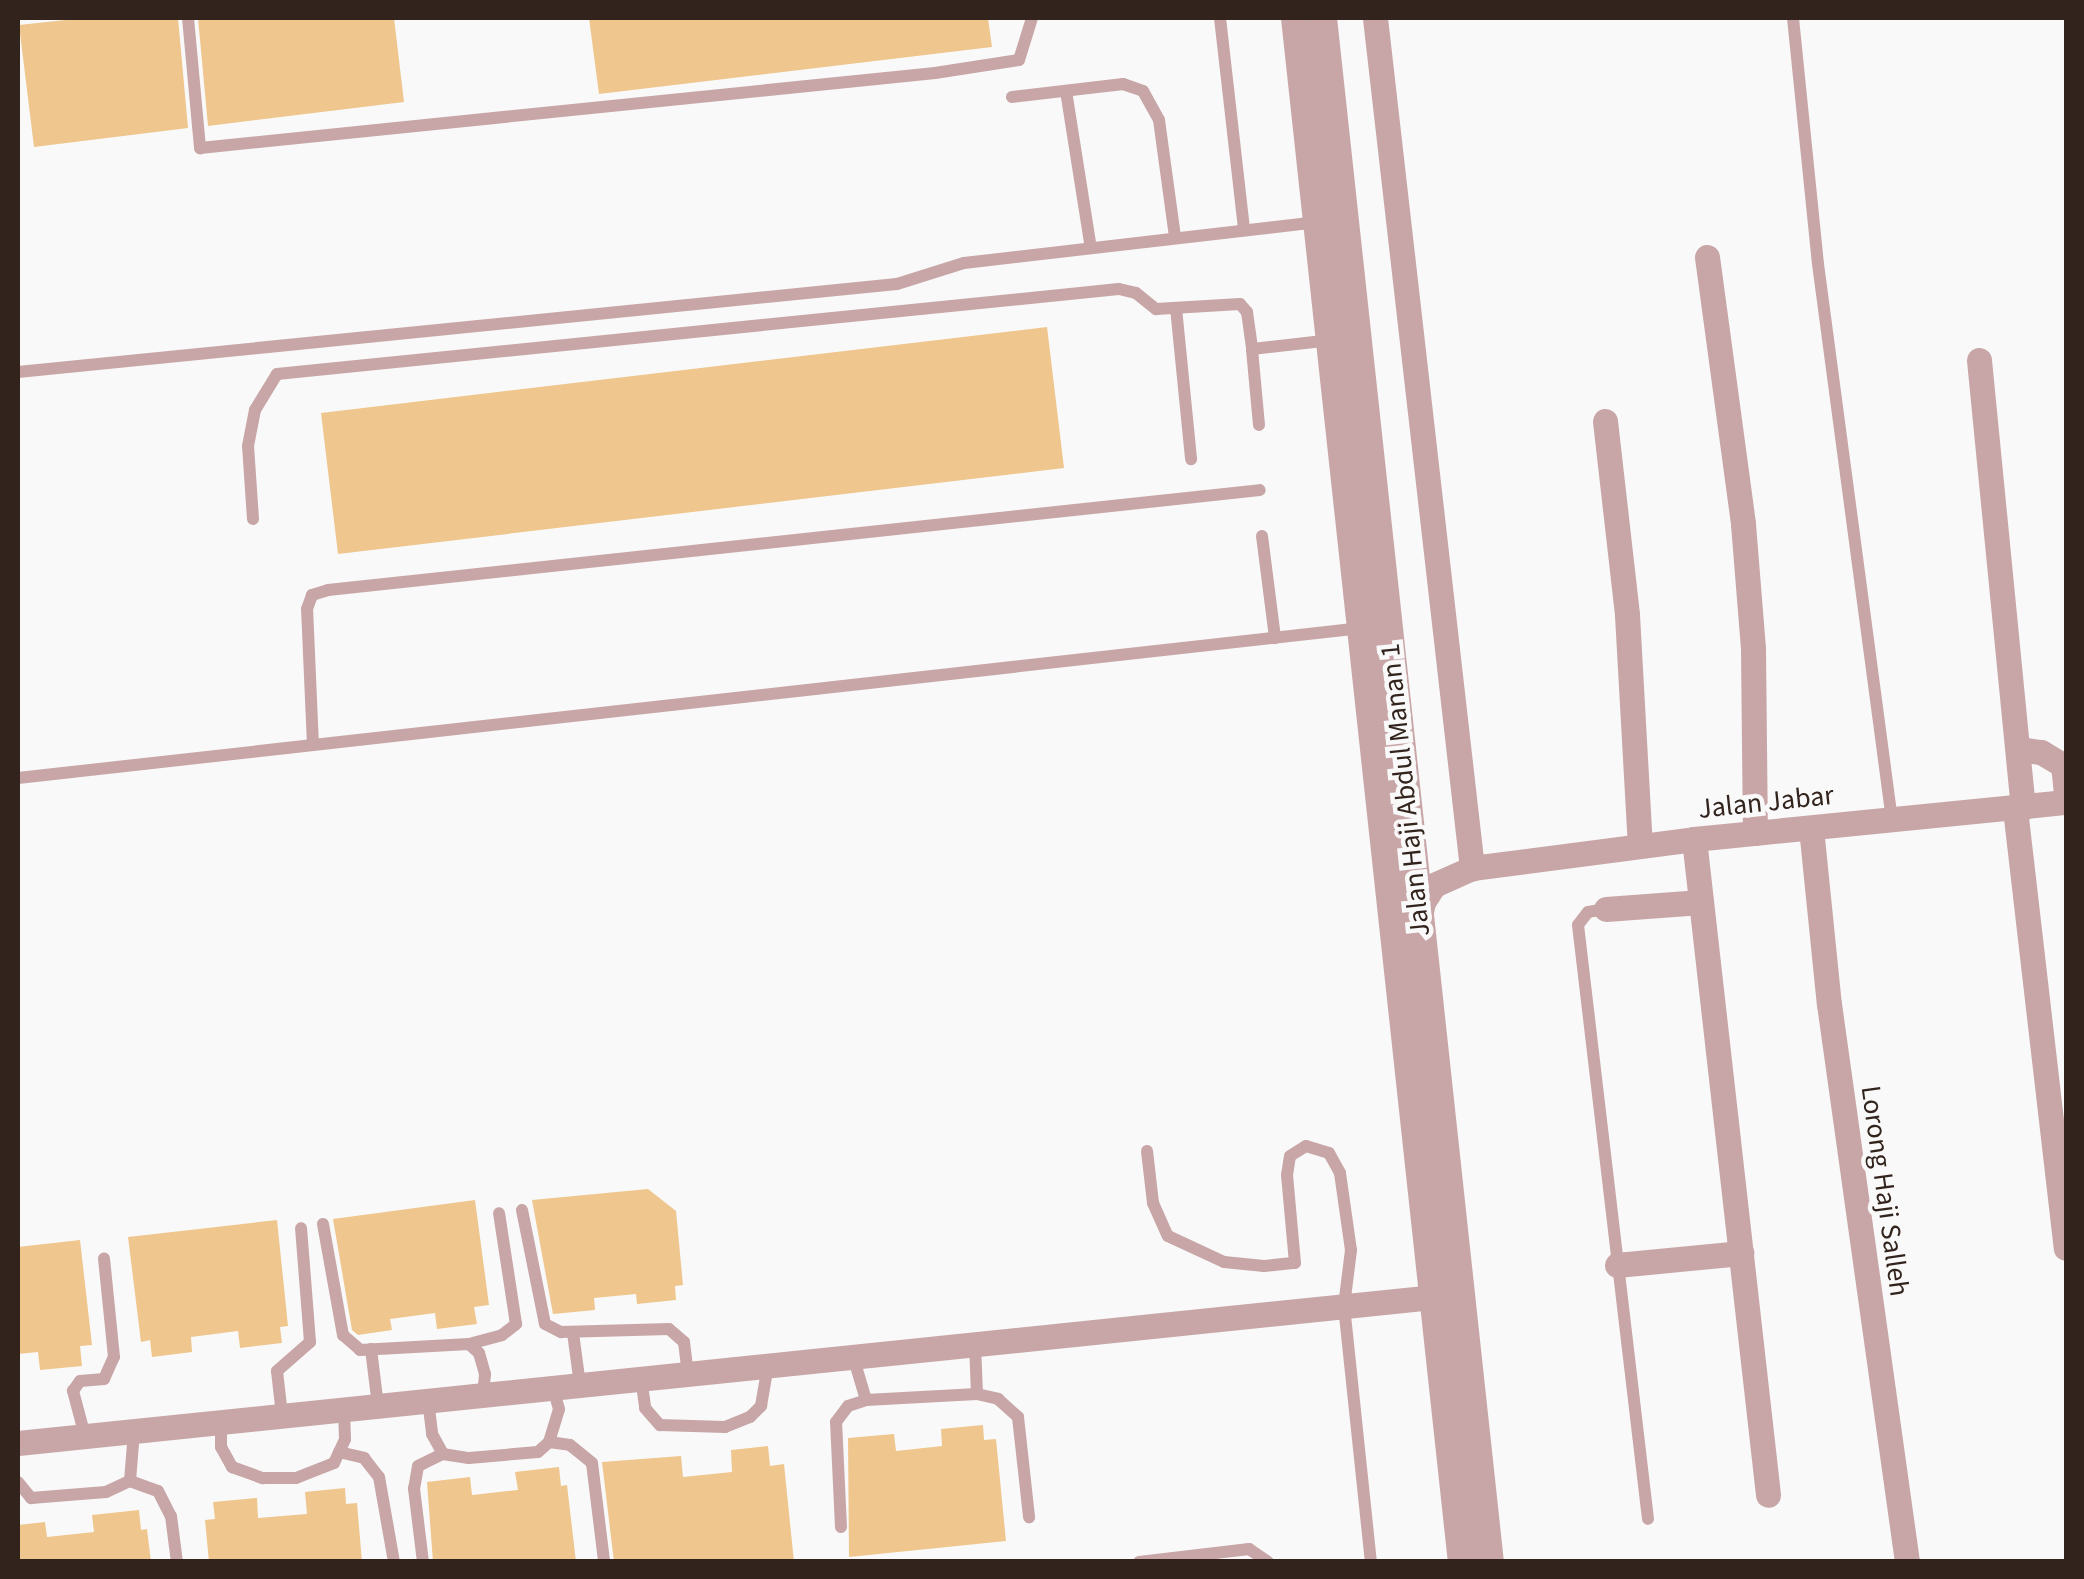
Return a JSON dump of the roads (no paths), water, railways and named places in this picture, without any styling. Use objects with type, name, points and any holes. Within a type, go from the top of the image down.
[{"type":"street","name":"Jalan Haji Abdul Manan 1","points":[[1296,18],[1462,1562]]},
{"type":"street","name":"Jalan Haji Abdul Manan 1","points":[[1322,18],[1488,1562]]},
{"type":"street","points":[[1375,18],[1472,868]]},
{"type":"street","points":[[1707,256],[1749,596],[1755,833]]},
{"type":"street","points":[[1979,360],[2018,749],[2019,808],[2066,1248]]},
{"type":"street","points":[[1605,421],[1627,615],[1640,845]]},
{"type":"street","points":[[2018,749],[2041,752],[2063,766],[2066,792]]},
{"type":"street","name":"Jalan Jabar","points":[[1472,868],[1640,845],[2066,802]]},
{"type":"street","name":"Lorong Haji Salleh","points":[[1811,828],[1828,1004],[1907,1562]]},
{"type":"street","points":[[1408,832],[1432,862],[1472,868]]},
{"type":"street","points":[[1694,839],[1768,1495]]},
{"type":"street","points":[[1419,922],[1423,902],[1434,886],[1472,868]]},
{"type":"street","points":[[1606,908],[1701,902]]},
{"type":"street","points":[[1617,1265],[1742,1253]]},
{"type":"street","points":[[18,1443],[1434,1298]]},
{"type":"lane","points":[[188,18],[200,148],[952,71],[1020,60],[1032,18]]},
{"type":"lane","points":[[1220,18],[1244,230]]},
{"type":"lane","points":[[1792,18],[1828,338],[1892,820]]},
{"type":"lane","points":[[1012,97],[1122,84],[1143,91],[1159,120],[1175,238]]},
{"type":"lane","points":[[1066,91],[1090,248]]},
{"type":"lane","points":[[18,372],[898,284],[964,263],[1318,222]]},
{"type":"lane","points":[[253,519],[248,446],[255,410],[277,374],[1119,290],[1136,293],[1152,308],[1240,304],[1247,312],[1259,425]]},
{"type":"lane","points":[[1176,308],[1192,459]]},
{"type":"lane","points":[[1252,350],[1330,340]]},
{"type":"lane","points":[[314,745],[307,610],[312,595],[328,590],[1260,490]]},
{"type":"lane","points":[[1262,536],[1275,638]]},
{"type":"lane","points":[[18,778],[1362,628]]},
{"type":"lane","points":[[1606,908],[1588,912],[1578,925],[1648,1519]]},
{"type":"lane","points":[[1147,1151],[1153,1203],[1168,1236],[1224,1262],[1264,1266],[1295,1263],[1290,1156],[1306,1146],[1329,1153],[1340,1173],[1351,1250],[1344,1306],[1371,1562]]},
{"type":"lane","points":[[522,1210],[545,1324],[573,1332],[669,1328],[684,1342],[688,1374]]},
{"type":"lane","points":[[324,1224],[343,1335],[360,1350],[469,1344],[502,1335],[516,1324],[499,1213]]},
{"type":"lane","points":[[282,1416],[277,1371],[310,1342],[301,1228]]},
{"type":"lane","points":[[85,1436],[73,1391],[80,1381],[104,1379],[114,1357],[104,1258]]},
{"type":"lane","points":[[573,1332],[580,1385]]},
{"type":"lane","points":[[469,1344],[480,1353],[483,1394]]},
{"type":"lane","points":[[975,1344],[977,1394]]},
{"type":"lane","points":[[370,1348],[378,1406]]},
{"type":"lane","points":[[853,1356],[866,1400]]},
{"type":"lane","points":[[642,1378],[644,1408],[660,1424],[724,1427],[750,1417],[761,1406],[768,1365]]},
{"type":"lane","points":[[423,1562],[414,1489],[418,1466],[443,1454],[469,1458],[538,1452],[549,1442],[559,1409],[553,1388]]},
{"type":"lane","points":[[841,1527],[836,1422],[848,1406],[866,1400],[977,1394],[998,1399],[1018,1417],[1029,1517]]},
{"type":"lane","points":[[428,1400],[432,1434],[443,1454]]},
{"type":"lane","points":[[221,1422],[222,1447],[232,1468],[263,1478],[296,1478],[334,1463],[344,1439],[344,1409]]},
{"type":"lane","points":[[130,1482],[134,1431]]},
{"type":"lane","points":[[549,1442],[570,1445],[592,1464],[604,1561]]},
{"type":"lane","points":[[338,1452],[364,1458],[379,1478],[394,1562]]},
{"type":"lane","points":[[18,1482],[24,1499],[106,1492],[130,1482],[158,1491],[171,1516],[177,1562]]},
{"type":"lane","points":[[1139,1562],[1248,1549],[1268,1562]]}]
